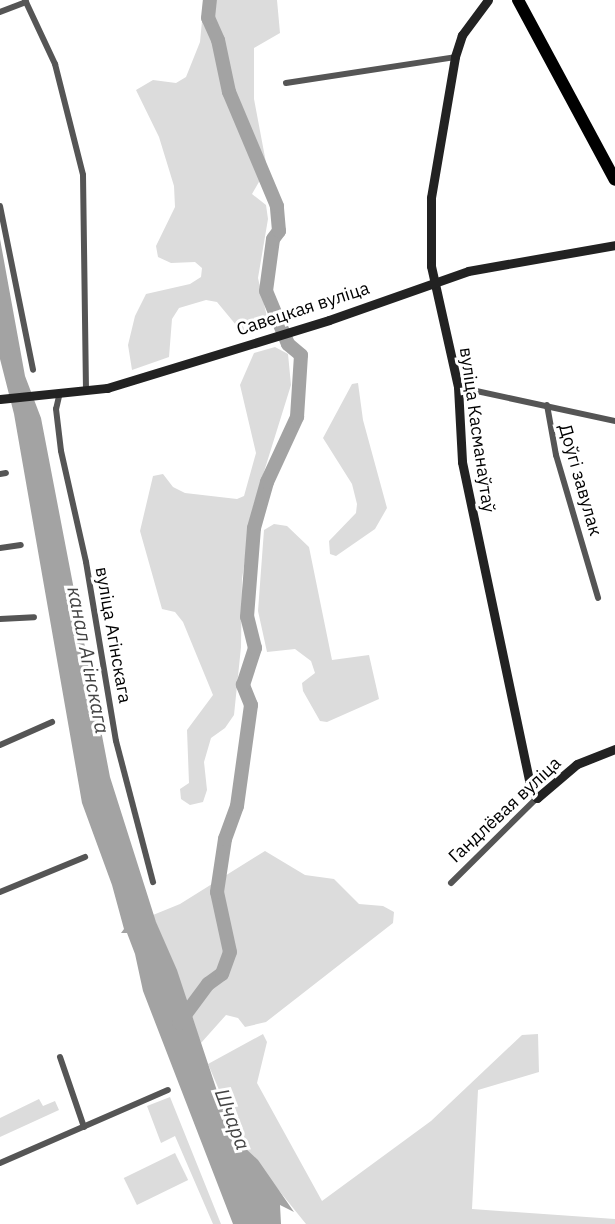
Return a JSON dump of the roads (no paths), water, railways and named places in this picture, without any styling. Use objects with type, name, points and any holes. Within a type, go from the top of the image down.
[{"type":"highway","points":[[518,0],[615,180]]},
{"type":"street","name":"вуліца Касманаўтаў","points":[[488,0],[481,5],[462,35],[455,57],[431,198],[428,242],[434,283],[458,387],[462,462],[529,785],[537,798]]},
{"type":"street","points":[[0,12],[26,1],[55,64],[83,175],[86,389]]},
{"type":"street","points":[[286,83],[455,57]]},
{"type":"street","points":[[0,206],[33,370]]},
{"type":"street","name":"Савецкая вуліца","points":[[0,399],[115,386],[329,320],[490,266],[615,245]]},
{"type":"street","points":[[458,387],[615,421]]},
{"type":"street","name":"вуліца Агінскага","points":[[56,392],[61,451],[86,562],[116,741],[153,882]]},
{"type":"street","name":"Доўгі завулак","points":[[547,405],[554,446],[598,598]]},
{"type":"street","points":[[0,548],[21,545]]},
{"type":"street","points":[[0,619],[34,617]]},
{"type":"street","points":[[0,745],[52,722]]},
{"type":"street","name":"Гандлёвая вуліца","points":[[452,883],[537,798],[578,764],[615,749]]},
{"type":"street","points":[[0,892],[85,857]]},
{"type":"street","points":[[60,1057],[84,1127]]},
{"type":"street","points":[[0,1163],[168,1090]]},
{"type":"waterway","points":[[179,1023],[208,984],[222,974],[230,952],[217,892],[225,839],[237,806],[251,705],[243,685],[255,648],[247,617],[254,528],[267,482],[297,417],[301,355],[288,344],[266,291],[273,239],[279,231],[277,206],[229,92],[218,40],[208,18],[210,0]]},
{"type":"water label","name":"канал Агінскага","points":[[89,660]]},
{"type":"water label","name":"Шчара","points":[[233,1119]]}]
